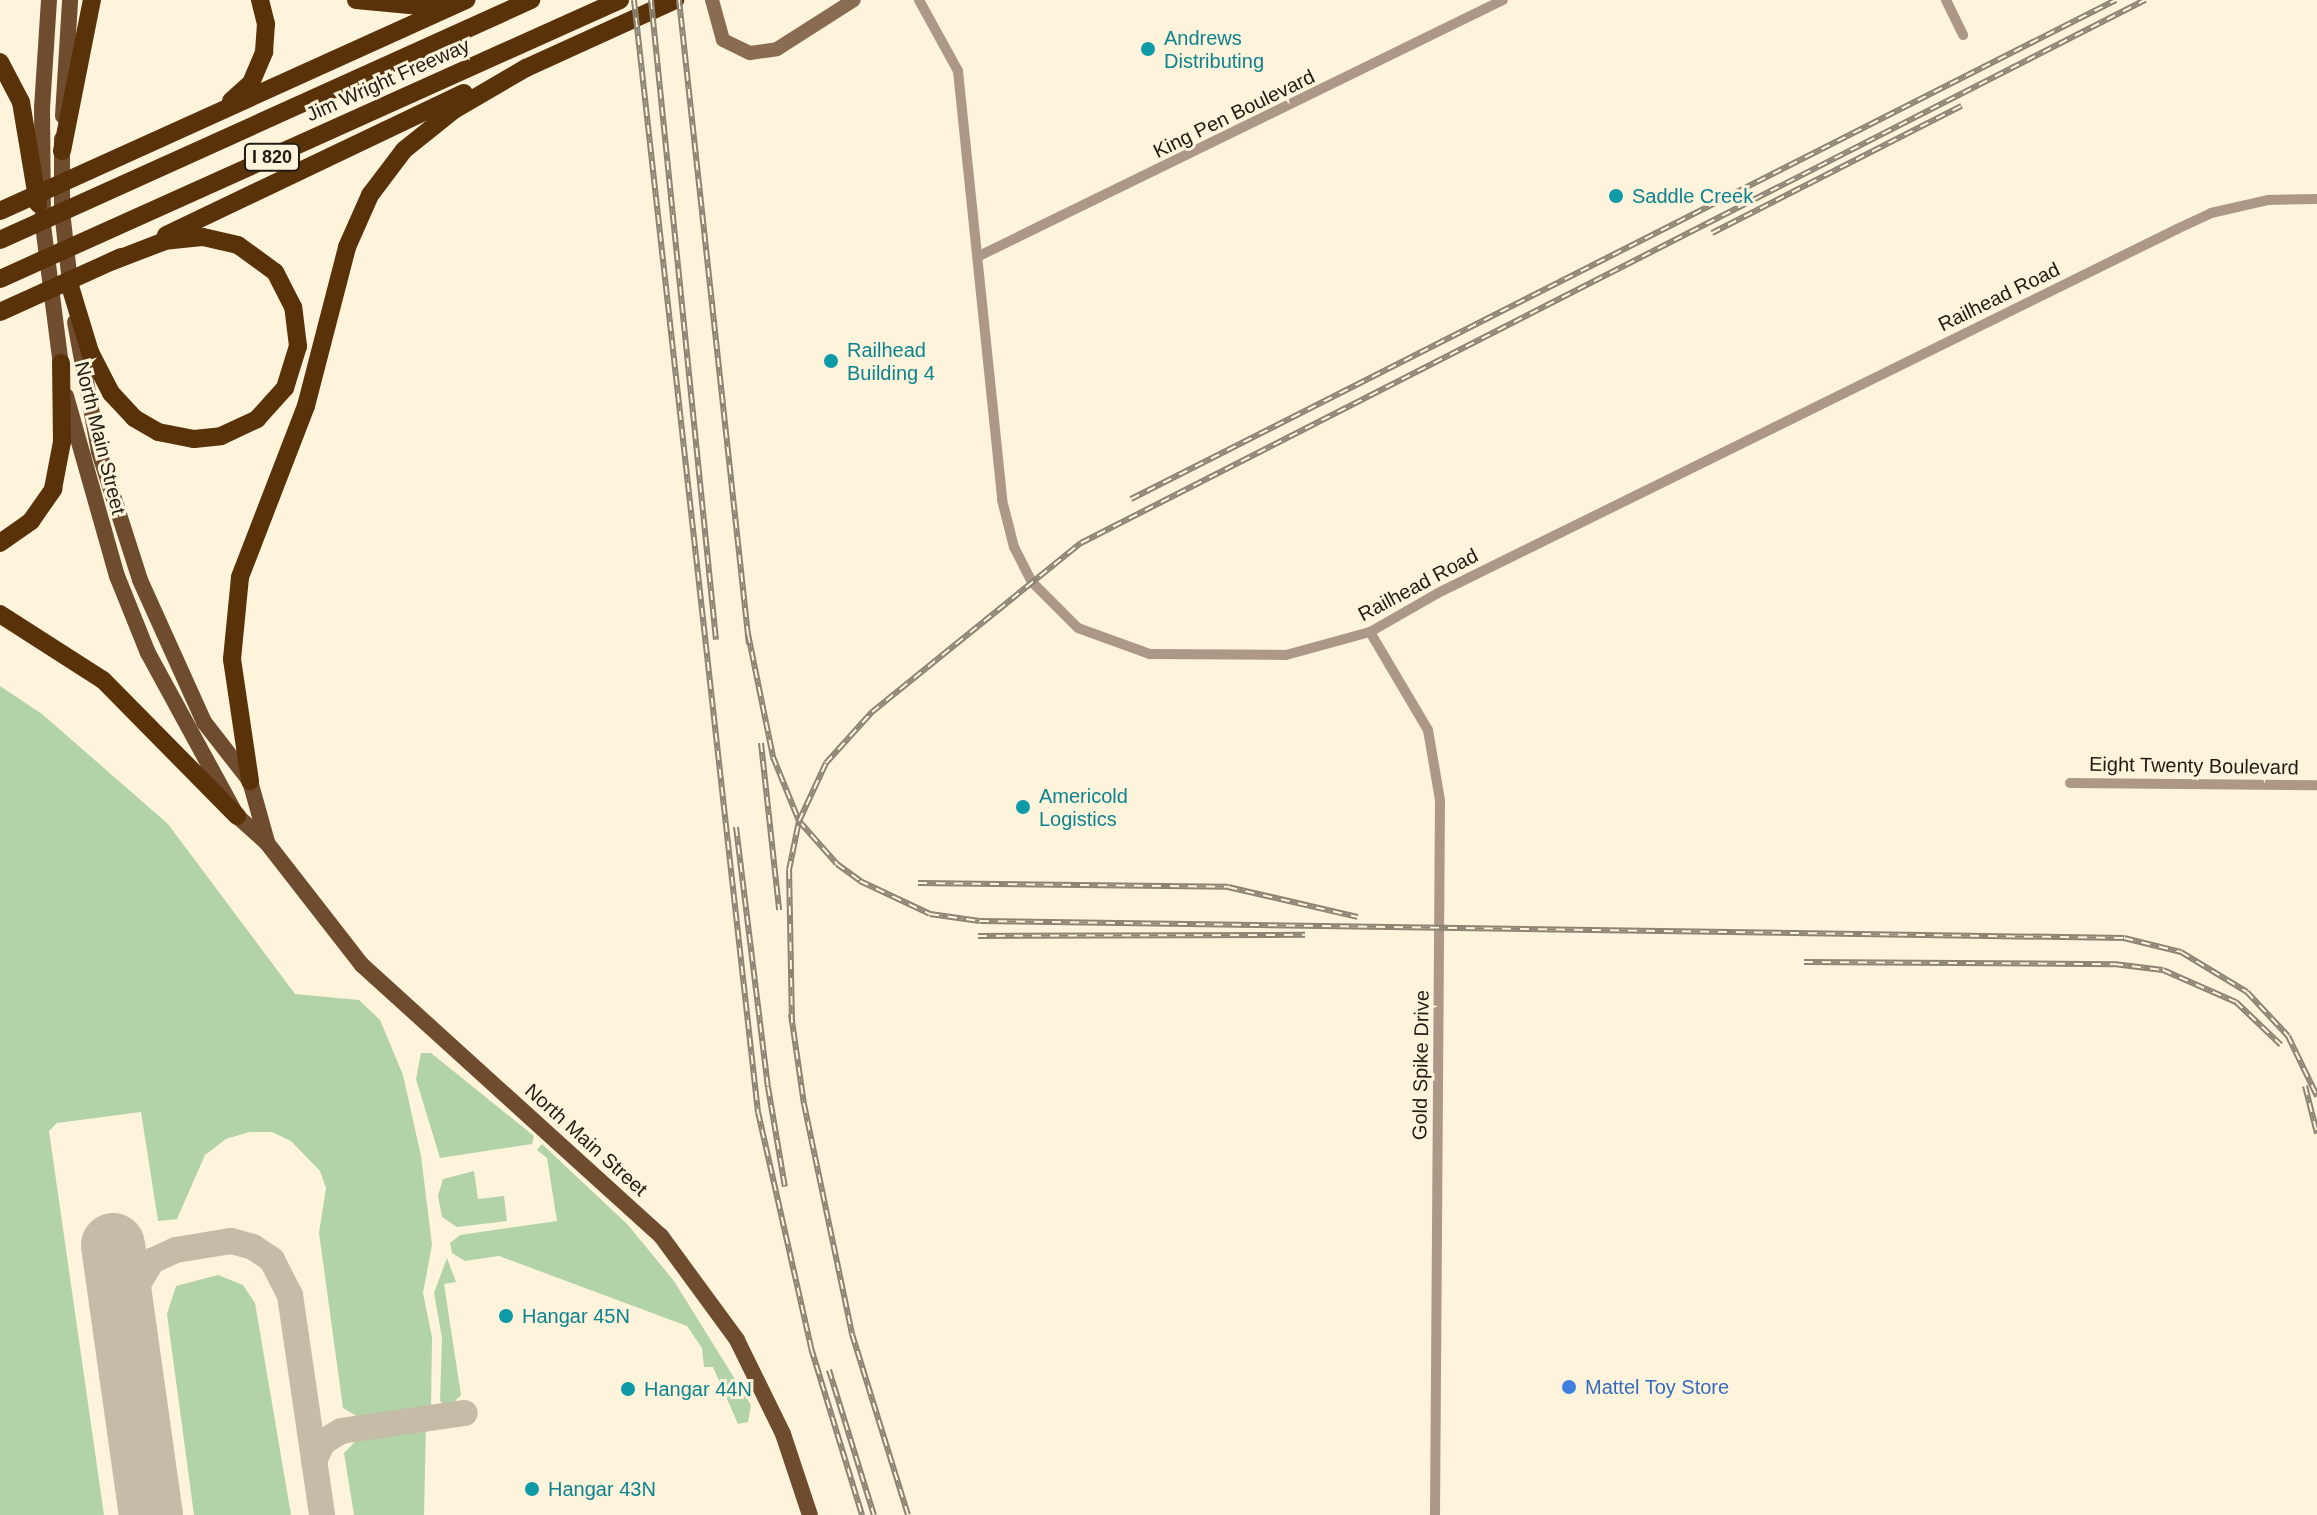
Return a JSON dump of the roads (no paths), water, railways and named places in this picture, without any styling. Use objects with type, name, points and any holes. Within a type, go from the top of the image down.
[{"type":"highway","points":[[62,151],[92,0]]},
{"type":"highway","points":[[200,120],[237,96],[259,69],[266,36],[260,0]]},
{"type":"highway","points":[[356,0],[455,5]]},
{"type":"highway","name":"Jim Wright Freeway","points":[[0,240],[531,0]]},
{"type":"highway","name":"Jim Wright Freeway","points":[[0,279],[620,0]]},
{"type":"highway","points":[[0,312],[425,120],[526,68],[675,0]]},
{"type":"highway","points":[[0,211],[455,5]]},
{"type":"highway","points":[[0,62],[21,102],[43,225]]},
{"type":"highway","points":[[250,781],[232,659],[240,577],[306,406],[358,217],[382,176],[425,120]]},
{"type":"highway","points":[[70,286],[90,352],[111,393],[146,426],[180,438],[221,436],[257,419],[275,401],[292,374],[298,346],[289,294],[266,263],[238,245],[202,237],[165,241],[113,261]]},
{"type":"highway","points":[[0,543],[31,521],[53,489],[62,442],[61,363]]},
{"type":"highway","points":[[0,614],[103,680],[237,816]]},
{"type":"main road","name":"North Main Street","points":[[49,0],[44,54],[43,225],[61,363],[89,487],[117,576],[148,653],[237,816],[267,843],[362,965],[661,1236],[737,1340],[783,1434],[810,1515]]},
{"type":"main road","name":"North Main Street","points":[[70,0],[62,151],[70,286],[99,452],[140,580],[204,722],[250,781],[267,843]]},
{"type":"street","points":[[712,0],[723,40],[750,53],[777,49],[854,0]]},
{"type":"street","name":"Railhead Road","points":[[919,0],[958,71],[1004,515],[1032,582],[1058,610],[1078,628],[1150,654],[1286,655],[1370,632],[1438,593],[2211,213],[2268,200],[2317,199]]},
{"type":"street","name":"King Pen Boulevard","points":[[979,256],[1503,0]]},
{"type":"street","points":[[1946,0],[1963,35]]},
{"type":"street","name":"Gold Spike Drive","points":[[1370,632],[1428,730],[1440,800],[1435,1515]]},
{"type":"street","name":"Eight Twenty Boulevard","points":[[2070,783],[2317,785]]},
{"type":"railway","points":[[634,0],[758,1112],[811,1348],[862,1515]]},
{"type":"railway","points":[[651,0],[716,640]]},
{"type":"railway","points":[[679,0],[749,644]]},
{"type":"railway","points":[[1131,499],[2116,0]]},
{"type":"railway","points":[[792,1023],[789,870],[799,821],[826,763],[872,712],[1081,543],[2145,0]]},
{"type":"railway","points":[[1712,233],[1961,106]]},
{"type":"railway","points":[[748,634],[773,757],[799,821],[837,864],[860,881],[930,914],[980,921],[2124,938],[2181,952],[2247,992],[2288,1036],[2317,1096]]},
{"type":"railway","points":[[761,743],[779,910]]},
{"type":"railway","points":[[736,827],[768,1087],[785,1187]]},
{"type":"railway","points":[[918,883],[1228,887],[1358,917]]},
{"type":"railway","points":[[978,936],[1305,935]]},
{"type":"railway","points":[[1804,962],[2114,964],[2163,970],[2236,1002],[2281,1045]]},
{"type":"railway","points":[[791,1014],[804,1104],[852,1334],[908,1515]]},
{"type":"railway","points":[[2305,1086],[2317,1133]]},
{"type":"railway","points":[[829,1370],[874,1515]]},
{"type":"place","name":"Andrews Distributing","points":[[1148,49]]},
{"type":"place","name":"Saddle Creek","points":[[1616,196]]},
{"type":"place","name":"Railhead Building 4","points":[[831,361]]},
{"type":"place","name":"Americold Logistics","points":[[1023,807]]},
{"type":"place","name":"Hangar 45N","points":[[506,1316]]},
{"type":"place","name":"Mattel Toy Store","points":[[1569,1387]]},
{"type":"place","name":"Hangar 44N","points":[[628,1389]]},
{"type":"place","name":"Hangar 43N","points":[[532,1489]]}]
